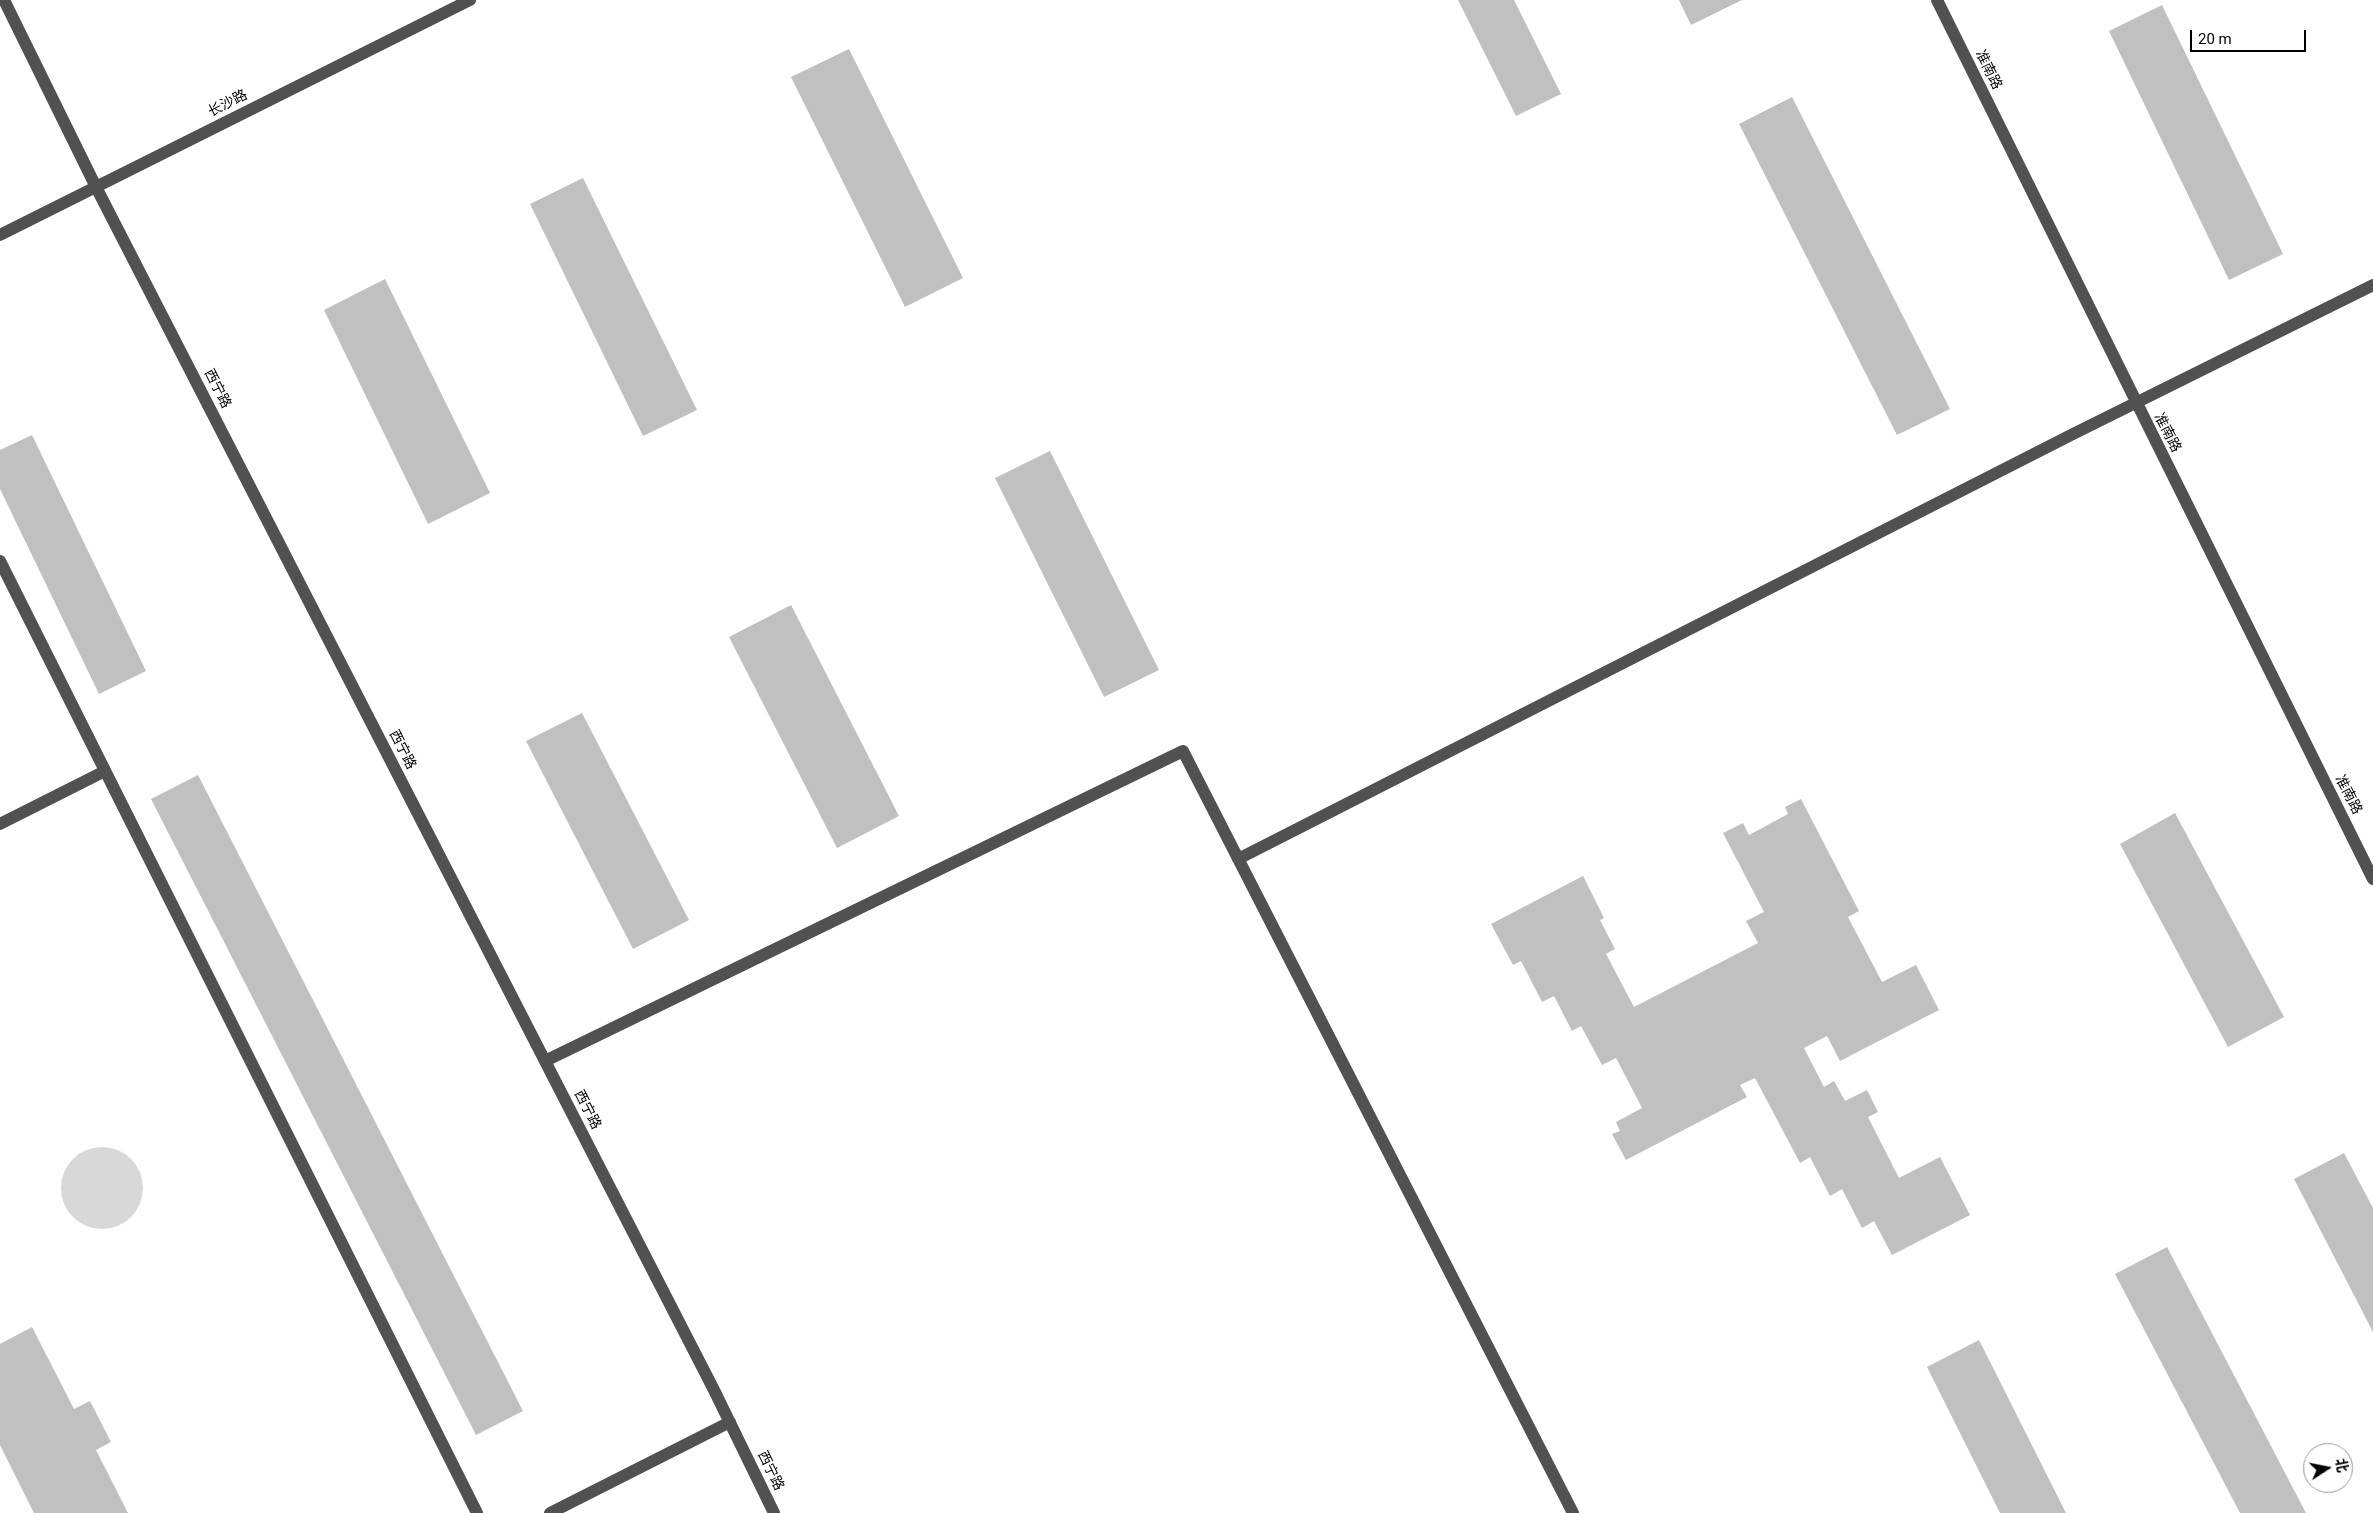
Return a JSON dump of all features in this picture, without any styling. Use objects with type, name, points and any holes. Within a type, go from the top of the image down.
[{"type":"street","name":"西宁路","points":[[4,0],[96,187],[730,1422],[774,1513]]},
{"type":"street","name":"长沙路","points":[[0,235],[470,0]]},
{"type":"street","name":"准南路","points":[[1937,0],[2135,403],[2373,879]]},
{"type":"street","points":[[1238,858],[2135,403],[2373,285]]},
{"type":"street","points":[[0,561],[477,1513]]},
{"type":"street","points":[[544,1061],[1183,751],[1573,1513]]},
{"type":"street","points":[[0,824],[105,771]]},
{"type":"street","points":[[550,1513],[730,1422]]},
{"type":"shaded area","points":[[102,1147],[118,1150],[131,1159],[140,1172],[143,1188],[140,1204],[131,1217],[118,1226],[102,1229],[86,1226],[73,1217],[64,1204],[61,1188],[64,1172],[73,1159],[86,1150]]},
{"type":"building","points":[[1458,0],[1514,0],[1561,94],[1516,116]]},
{"type":"building","points":[[1679,0],[1742,0],[1691,25]]},
{"type":"building","points":[[2162,5],[2283,254],[2229,280],[2109,31]]},
{"type":"building","points":[[849,49],[963,278],[905,307],[791,77]]},
{"type":"building","points":[[1792,97],[1950,409],[1897,435],[1739,124]]},
{"type":"building","points":[[583,178],[697,410],[643,436],[530,204]]},
{"type":"building","points":[[385,279],[490,493],[428,524],[324,310]]},
{"type":"building","points":[[32,435],[146,671],[99,694],[0,489],[0,450]]},
{"type":"building","points":[[1050,451],[1159,670],[1104,697],[995,478]]},
{"type":"building","points":[[791,605],[899,816],[837,848],[729,637]]},
{"type":"building","points":[[582,713],[689,920],[633,949],[526,741]]},
{"type":"building","points":[[198,775],[523,1411],[476,1435],[151,799]]},
{"type":"building","points":[[1801,799],[1859,911],[1848,917],[1882,982],[1916,965],[1939,1010],[1840,1061],[1827,1036],[1804,1048],[1824,1087],[1834,1081],[1845,1101],[1867,1090],[1878,1112],[1868,1117],[1899,1178],[1940,1157],[1970,1215],[1892,1255],[1874,1221],[1862,1228],[1842,1189],[1830,1196],[1810,1157],[1800,1163],[1755,1078],[1740,1085],[1747,1097],[1626,1160],[1612,1134],[1620,1131],[1616,1122],[1642,1108],[1616,1058],[1602,1065],[1581,1026],[1572,1031],[1554,996],[1542,1002],[1521,961],[1513,965],[1491,924],[1583,876],[1604,918],[1600,920],[1615,949],[1606,954],[1634,1007],[1758,943],[1746,921],[1764,912],[1723,833],[1743,823],[1749,835],[1788,814],[1785,807]]},
{"type":"building","points":[[2175,813],[2284,1017],[2228,1047],[2120,844]]},
{"type":"building","points":[[2344,1153],[2373,1208],[2373,1332],[2294,1179]]},
{"type":"building","points":[[2167,1247],[2306,1513],[2240,1513],[2115,1274]]},
{"type":"building","points":[[32,1327],[74,1409],[90,1401],[111,1442],[96,1450],[128,1513],[34,1513],[0,1445],[0,1344]]},
{"type":"building","points":[[1979,1340],[2066,1513],[2000,1513],[1927,1367]]}]
